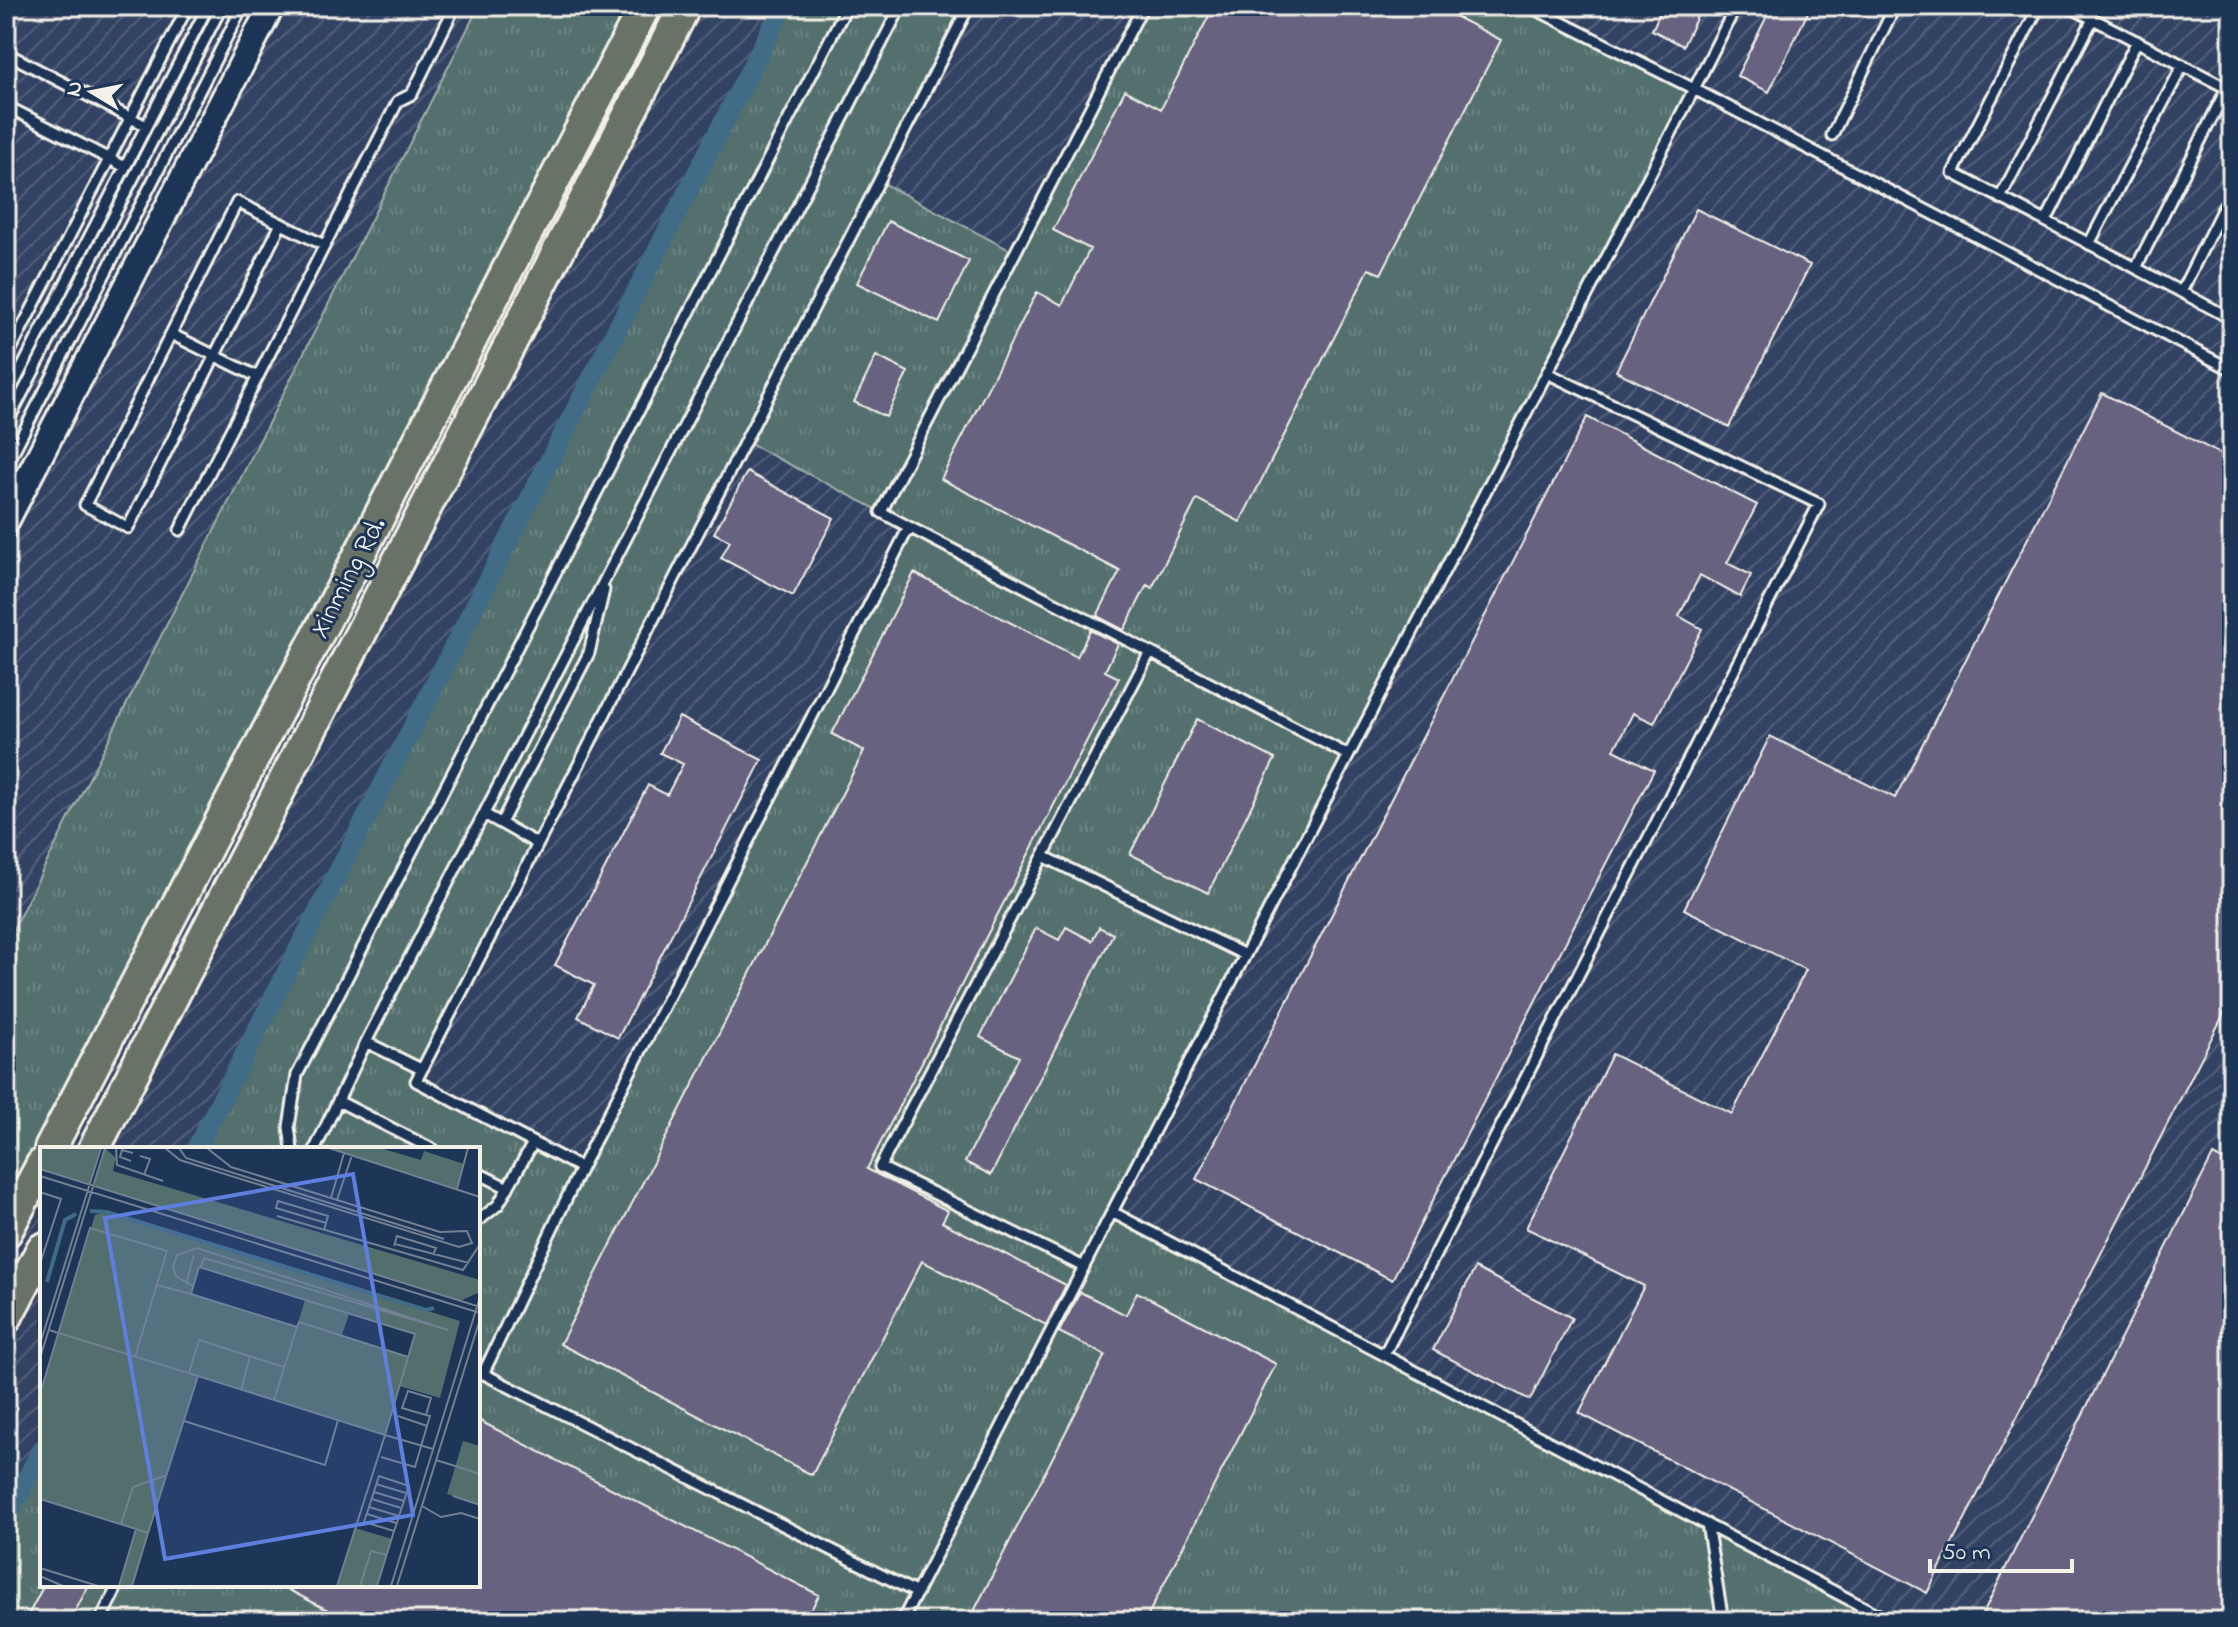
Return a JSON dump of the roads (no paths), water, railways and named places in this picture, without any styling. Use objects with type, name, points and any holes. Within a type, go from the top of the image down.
[{"type":"main road","name":"Xinming Rd.","points":[[51,1147],[645,6]]},
{"type":"main road","name":"Xinming Rd.","points":[[95,1147],[685,6]]},
{"type":"main road","points":[[6,1232],[40,1168]]},
{"type":"main road","points":[[6,1318],[40,1253]]},
{"type":"lane","points":[[6,359],[188,6]]},
{"type":"lane","points":[[6,399],[208,6]]},
{"type":"lane","points":[[6,425],[222,6]]},
{"type":"lane","points":[[6,466],[243,6]]},
{"type":"lane","points":[[6,504],[263,6]]},
{"type":"lane","points":[[6,521],[271,6]]},
{"type":"lane","points":[[6,538],[280,6]]},
{"type":"lane","points":[[180,530],[398,101],[412,94],[455,6]]},
{"type":"lane","points":[[292,1147],[289,1127],[297,1075],[847,6]]},
{"type":"lane","points":[[316,1147],[366,1042],[901,6]]},
{"type":"lane","points":[[581,1168],[416,1081],[969,6]]},
{"type":"lane","points":[[1143,6],[881,512],[1348,755]]},
{"type":"lane","points":[[1529,6],[2232,370]]},
{"type":"lane","points":[[902,1621],[1736,6]]},
{"type":"lane","points":[[1832,135],[1895,6]]},
{"type":"lane","points":[[2039,6],[1953,173],[2228,317],[2232,309]]},
{"type":"lane","points":[[2068,6],[2230,89],[2136,268]]},
{"type":"lane","points":[[2000,198],[2093,19]]},
{"type":"lane","points":[[2046,221],[2137,41]]},
{"type":"lane","points":[[6,53],[146,126]]},
{"type":"lane","points":[[2089,244],[2183,65]]},
{"type":"lane","points":[[6,106],[125,167]]},
{"type":"lane","points":[[2181,292],[2232,190]]},
{"type":"lane","points":[[281,224],[128,528],[85,505],[237,202],[324,245]]},
{"type":"lane","points":[[171,334],[258,377]]},
{"type":"lane","points":[[1384,1355],[1819,504],[1547,373]]},
{"type":"lane","points":[[909,527],[581,1168],[481,1372],[917,1593]]},
{"type":"lane","points":[[501,823],[589,653],[607,575]]},
{"type":"lane","points":[[1084,1267],[880,1167],[1150,652]]},
{"type":"lane","points":[[484,814],[538,844]]},
{"type":"lane","points":[[1043,856],[1245,955]]},
{"type":"lane","points":[[366,1042],[421,1069]]},
{"type":"lane","points":[[338,1101],[428,1147]]},
{"type":"lane","points":[[480,1219],[498,1205],[533,1143]]},
{"type":"lane","points":[[480,1174],[508,1188]]},
{"type":"lane","points":[[1112,1212],[1890,1621]]},
{"type":"lane","points":[[1707,1524],[1723,1621]]},
{"type":"lane","points":[[100,1621],[117,1587]]},
{"type":"waterway","points":[[197,1147],[783,6]]},
{"type":"waterway","points":[[6,1519],[40,1453]]}]
